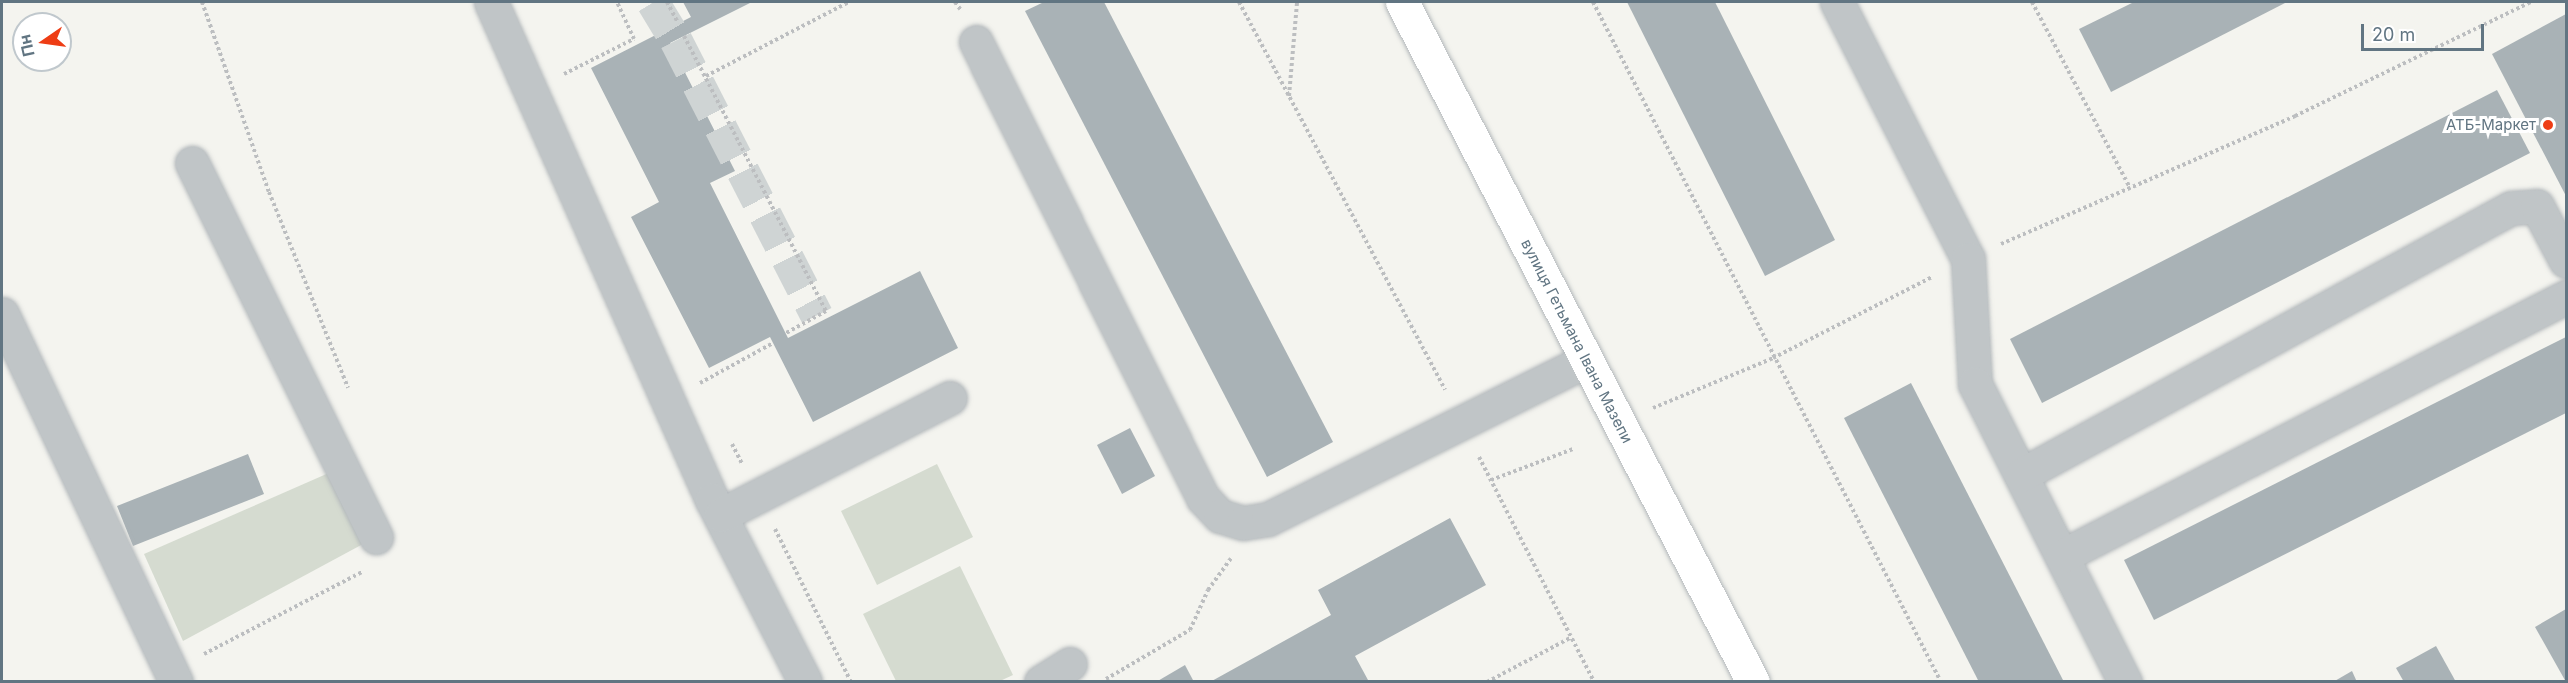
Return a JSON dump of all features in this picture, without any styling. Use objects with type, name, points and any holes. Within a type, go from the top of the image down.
[{"type":"main road","name":"вулиця Гетьмана Івана Мазепи","points":[[1402,2],[1753,681]]},
{"type":"street","points":[[491,2],[668,402],[721,515],[805,681]]},
{"type":"street","points":[[1837,2],[1968,259],[1975,384],[2125,681]]},
{"type":"street","points":[[976,42],[1203,498],[1220,516],[1243,523],[1268,519],[1587,360]]},
{"type":"street","points":[[192,163],[376,537]]},
{"type":"street","points":[[2021,475],[2511,208],[2537,206],[2566,261]]},
{"type":"street","points":[[2062,556],[2566,297]]},
{"type":"street","points":[[2,314],[177,681]]},
{"type":"street","points":[[721,515],[950,398]]},
{"type":"street","points":[[1041,681],[1070,664]]},
{"type":"path","points":[[572,70],[634,39],[617,2]]},
{"type":"path","points":[[667,2],[678,23]]},
{"type":"path","points":[[705,76],[849,2]]},
{"type":"path","points":[[1239,2],[1447,394]]},
{"type":"path","points":[[1289,96],[1297,2]]},
{"type":"path","points":[[1593,2],[1773,358],[1941,681]]},
{"type":"path","points":[[2032,2],[2130,188]]},
{"type":"path","points":[[1647,410],[1773,358],[1968,259],[2295,116],[2531,2]]},
{"type":"path","points":[[684,36],[826,311],[786,333]]},
{"type":"path","points":[[668,402],[774,343]]},
{"type":"path","points":[[1491,480],[1573,450]]},
{"type":"path","points":[[1479,457],[1594,681]]},
{"type":"path","points":[[1102,681],[1190,630],[1208,590]]},
{"type":"path","points":[[1487,681],[1572,637]]},
{"type":"shaded area","points":[[937,464],[973,537],[877,585],[841,511]]},
{"type":"shaded area","points":[[331,472],[376,537],[183,641],[144,554]]},
{"type":"shaded area","points":[[960,566],[1013,675],[1000,681],[896,681],[863,614]]},
{"type":"building","points":[[683,2],[752,2],[670,43],[735,171],[710,183],[788,338],[920,271],[958,348],[813,422],[770,337],[709,368],[631,217],[659,202],[591,68],[691,17]]},
{"type":"building","points":[[1044,2],[1104,2],[1333,442],[1267,477],[1025,11]]},
{"type":"building","points":[[1627,2],[1715,2],[1835,240],[1765,276]]},
{"type":"building","points":[[2134,2],[2287,2],[2111,92],[2079,29]]},
{"type":"building","name":"АТБ-Маркет","points":[[2566,14],[2566,196],[2492,54]]},
{"type":"building","points":[[2497,90],[2530,153],[2042,403],[2010,339]]},
{"type":"building","points":[[2566,337],[2566,413],[2154,620],[2124,560]]},
{"type":"building","points":[[1911,383],[2064,682],[1979,682],[1844,418]]},
{"type":"building","points":[[1130,428],[1155,476],[1122,494],[1097,445]]},
{"type":"building","points":[[248,454],[264,494],[133,546],[117,506]]},
{"type":"building","points":[[1450,518],[1486,585],[1355,656],[1368,680],[1210,682],[1331,615],[1318,590]]},
{"type":"building","points":[[2566,609],[2566,682],[2535,627]]},
{"type":"building","points":[[2436,646],[2456,682],[2404,682],[2396,668]]},
{"type":"building","points":[[1185,665],[1194,682],[1156,682]]},
{"type":"building","points":[[2352,671],[2357,682],[2333,682]]},
{"type":"tunnel","points":[[653,2],[676,40],[817,315]]},
{"type":"place","name":"АТБ-Маркет","points":[[2548,125]]}]
